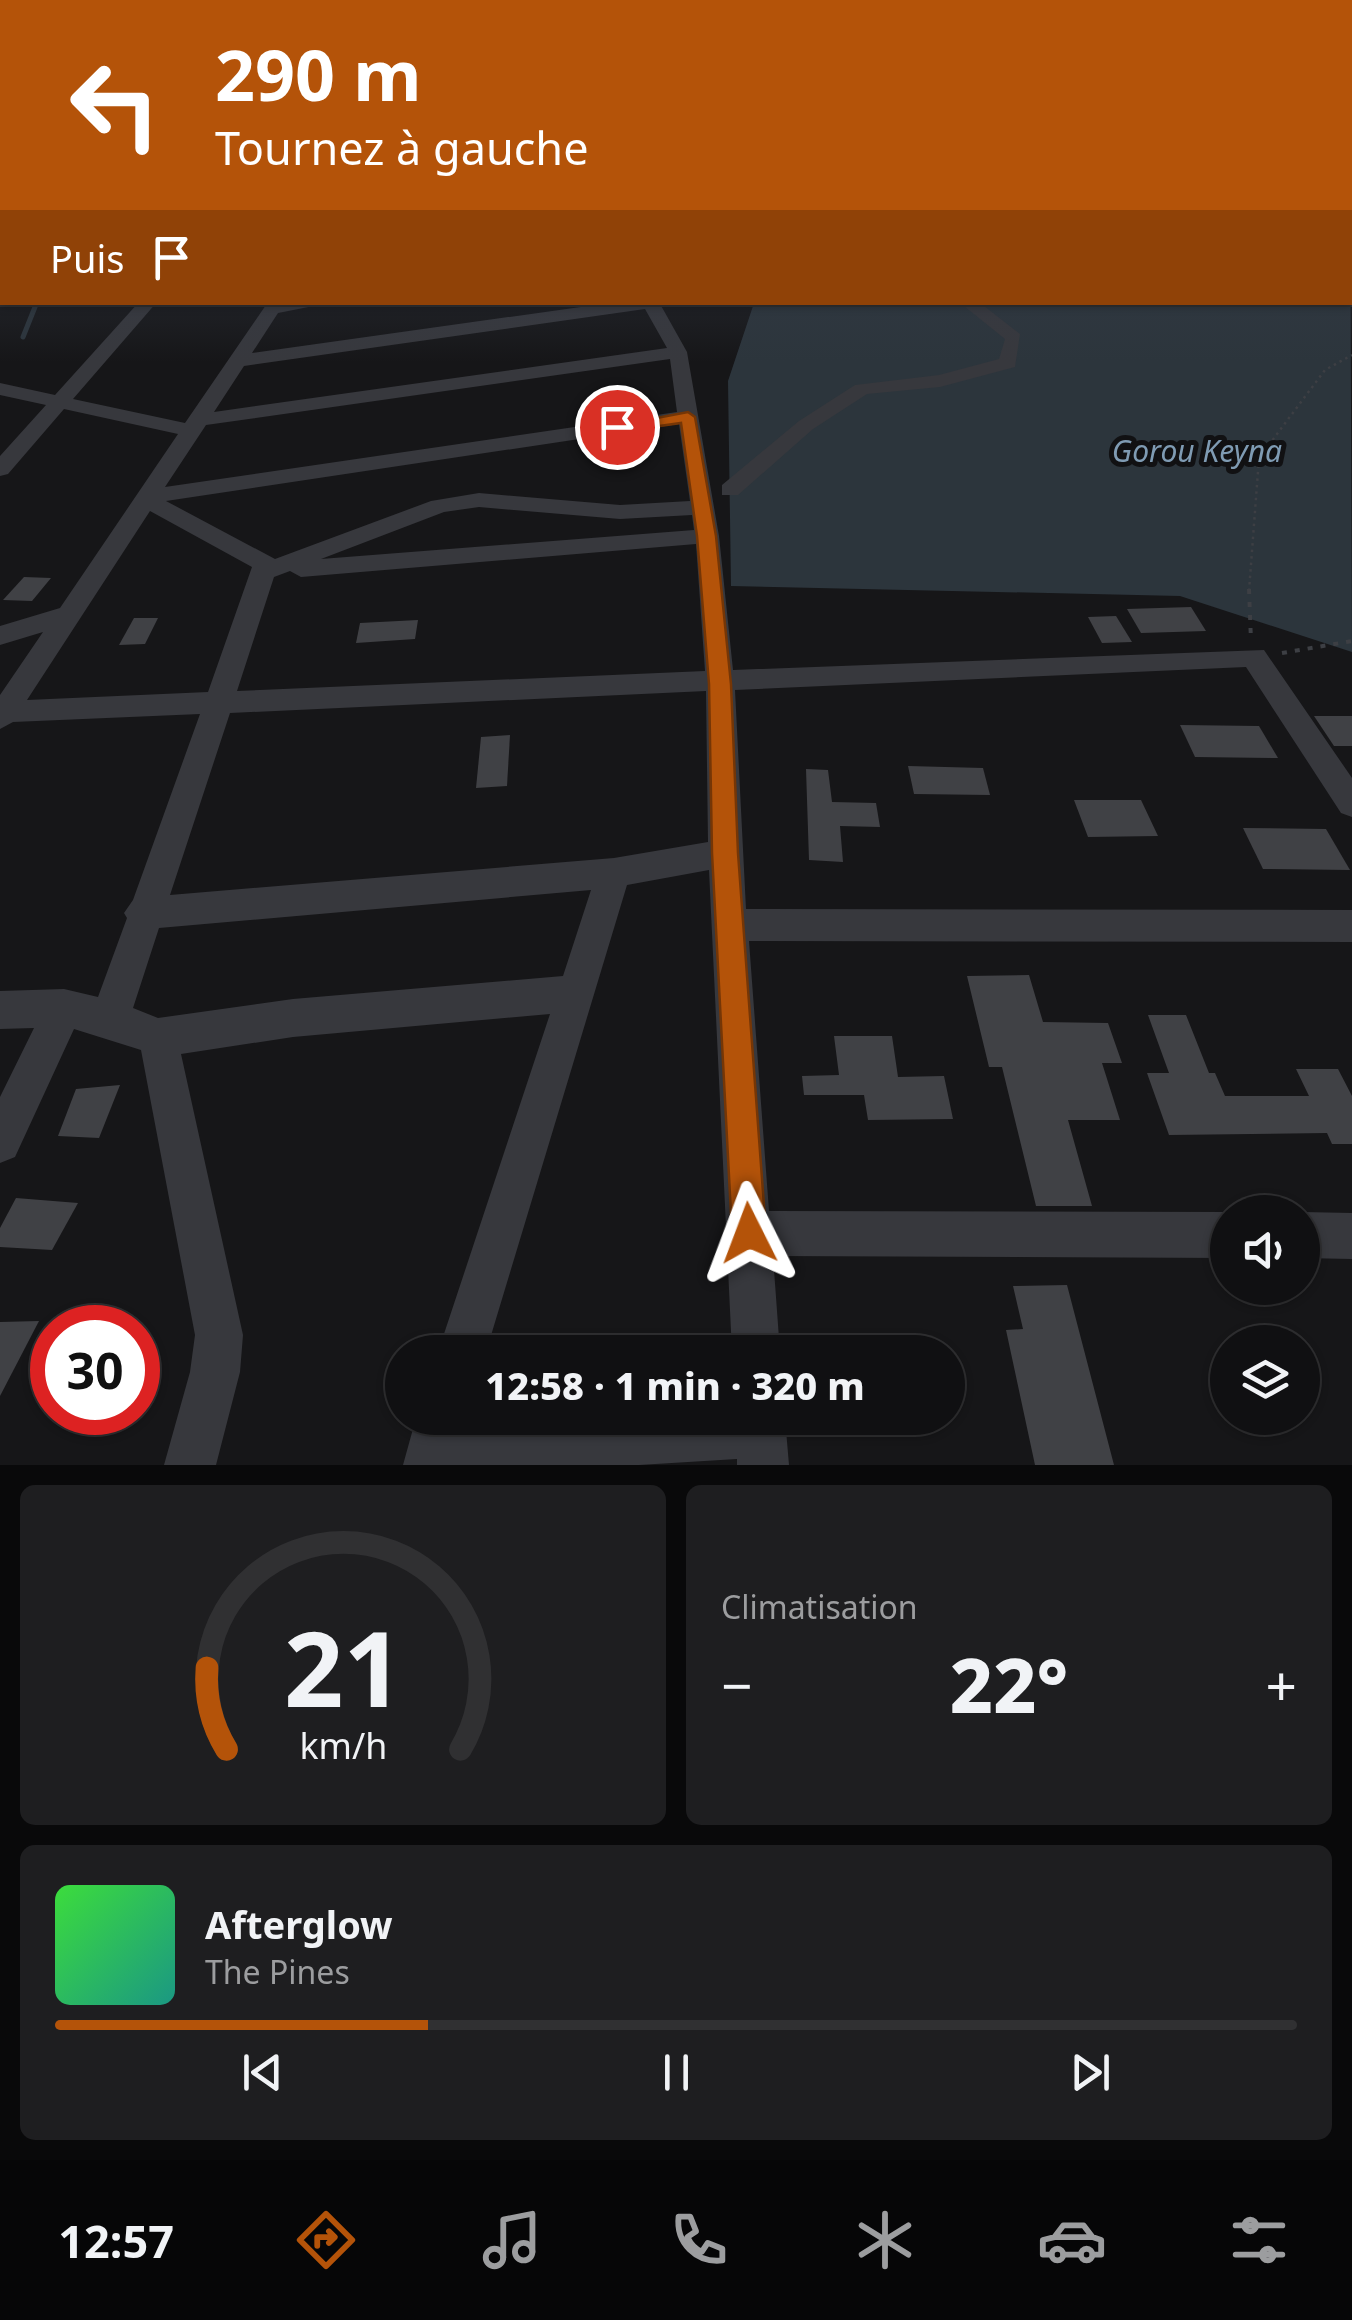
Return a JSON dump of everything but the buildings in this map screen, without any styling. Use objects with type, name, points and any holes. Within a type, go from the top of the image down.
[{"type":"street","points":[[5,459],[146,305]]},
{"type":"street","points":[[238,361],[635,305]]},
{"type":"street","points":[[650,305],[678,352],[688,417],[713,511],[725,853],[755,1335]]},
{"type":"street","points":[[264,572],[713,511],[806,425],[862,390],[940,382],[1008,363],[1014,338],[970,305]]},
{"type":"street","points":[[1,714],[274,306]]},
{"type":"street","points":[[0,389],[195,425],[678,352]]},
{"type":"street","points":[[147,497],[688,417]]},
{"type":"street","points":[[110,1018],[142,913],[266,564],[208,532],[172,519],[147,497]]},
{"type":"street","points":[[264,572],[439,506],[480,500],[620,512],[713,511]]},
{"type":"street","points":[[0,636],[70,614]]},
{"type":"street","points":[[1,714],[1254,657],[1352,804]]},
{"type":"street","points":[[142,913],[614,872],[725,853]]},
{"type":"street","points":[[467,1335],[614,872]]},
{"type":"street","points":[[732,925],[1352,926]]},
{"type":"street","points":[[0,1010],[64,1008],[110,1018],[158,1038],[293,1018],[576,993]]},
{"type":"street","points":[[0,1142],[64,1008]]},
{"type":"street","points":[[158,1038],[219,1335],[215,1372],[190,1465]]},
{"type":"street","points":[[749,1233],[1210,1235]]},
{"type":"street","points":[[1320,1236],[1352,1236]]},
{"type":"street","points":[[434,1445],[761,1438]]},
{"type":"path","points":[[1352,355],[1325,370],[1258,458],[1247,612],[1254,657],[1352,641]]},
{"type":"water","name":"Gorou Keyna","points":[[753,305],[1351,305],[1352,652],[1180,596],[731,586],[728,381]]},
{"type":"waterway","points":[[23,337],[36,305]]},
{"type":"route","points":[[617,427],[688,417],[706,536],[720,684],[725,853],[749,1233]]}]
